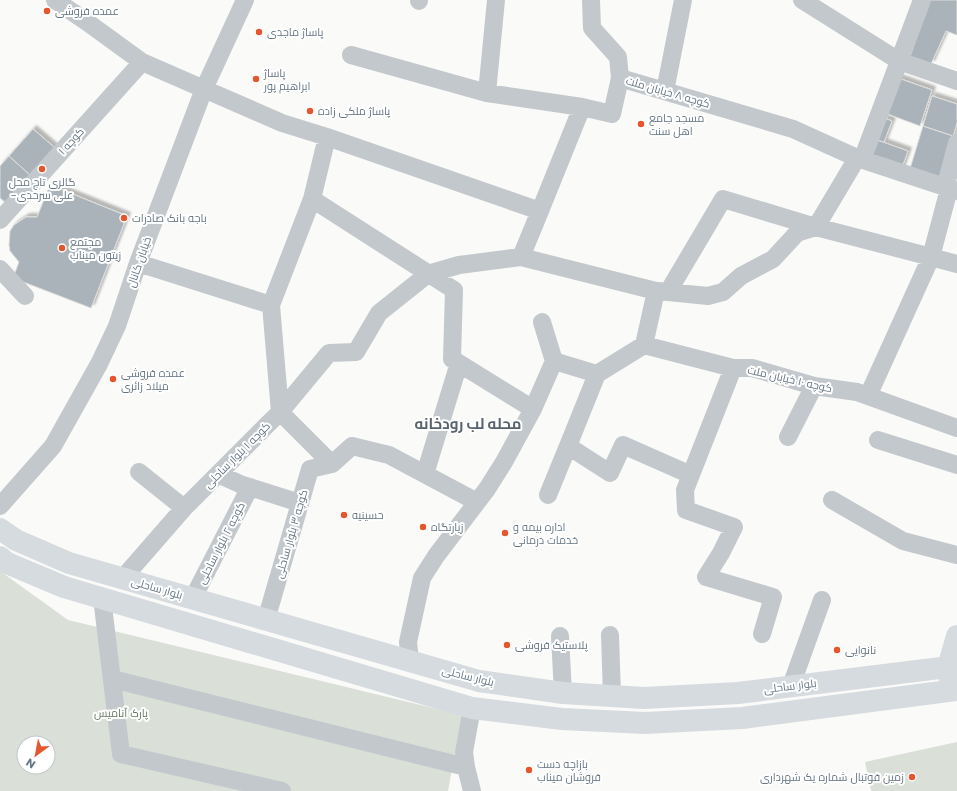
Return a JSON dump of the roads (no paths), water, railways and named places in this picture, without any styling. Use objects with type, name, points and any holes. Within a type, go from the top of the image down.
[{"type":"main road","name":"بلوار ساحلی","points":[[0,529],[16,540],[69,563],[479,681],[563,693],[644,698],[738,693],[953,666]]},
{"type":"main road","points":[[0,557],[7,563],[64,587],[472,708],[562,719],[646,723],[742,718],[955,691],[953,666],[957,636]]},
{"type":"street","points":[[55,0],[88,22],[142,62],[282,123],[327,136],[540,211]]},
{"type":"street","name":"خیابان کانال","points":[[0,506],[53,446],[99,364],[117,326],[138,263],[204,89],[245,0]]},
{"type":"street","points":[[591,0],[592,28],[618,57],[620,78]]},
{"type":"street","points":[[665,91],[682,0]]},
{"type":"street","points":[[802,0],[899,61],[957,81]]},
{"type":"street","points":[[477,502],[389,455],[352,446],[332,464],[280,412],[329,353],[356,352],[379,313],[428,274],[459,265],[521,257],[662,292],[708,296],[723,292],[741,276],[773,259],[797,233],[816,227],[859,159],[922,0]]},
{"type":"street","points":[[487,93],[492,2]]},
{"type":"street","name":"کوچه ۸ خیابان ملت","points":[[351,55],[487,93],[582,107],[612,114],[620,78],[792,129],[859,159],[950,190]]},
{"type":"street","name":"کوچه ۱","points":[[0,220],[142,62]]},
{"type":"street","points":[[521,257],[582,107]]},
{"type":"street","points":[[138,263],[272,305],[312,199],[327,136]]},
{"type":"street","points":[[868,396],[931,256],[950,190],[957,143]]},
{"type":"street","points":[[312,199],[454,290],[452,359],[533,409]]},
{"type":"street","points":[[548,495],[597,374],[644,345],[662,292],[722,199],[816,227],[957,264]]},
{"type":"street","points":[[0,270],[25,296]]},
{"type":"street","name":"کوچه ۱ بلوار ساحلی","points":[[123,578],[184,508],[280,412],[272,305]]},
{"type":"street","points":[[410,661],[408,642],[422,578],[436,556],[487,489],[504,462],[533,409],[554,362],[542,322]]},
{"type":"street","name":"کوچه ۱۰ خیابان ملت","points":[[644,345],[733,368],[752,368],[814,386],[857,392],[957,428]]},
{"type":"street","points":[[554,362],[597,374]]},
{"type":"street","points":[[424,474],[459,363]]},
{"type":"street","points":[[733,368],[685,490],[686,510],[734,527],[721,553],[706,577],[773,597],[762,634]]},
{"type":"street","points":[[788,437],[814,386]]},
{"type":"street","points":[[878,440],[957,465]]},
{"type":"street","points":[[568,446],[610,473],[623,445],[690,475]]},
{"type":"street","name":"کوچه ۳ بلوار ساحلی","points":[[266,620],[310,469],[332,464]]},
{"type":"street","points":[[139,472],[184,508]]},
{"type":"street","points":[[218,474],[250,487],[300,503]]},
{"type":"street","name":"کوچه ۲ بلوار ساحلی","points":[[193,598],[250,487]]},
{"type":"street","points":[[832,500],[903,541],[957,555]]},
{"type":"street","points":[[102,598],[121,754],[282,791]]},
{"type":"street","points":[[791,686],[822,600]]},
{"type":"street","points":[[610,635],[612,696]]},
{"type":"street","points":[[560,636],[563,693]]},
{"type":"street","points":[[112,679],[466,767]]},
{"type":"street","points":[[472,708],[464,752],[472,791]]},
{"type":"place","name":"عمده فروشی","points":[[47,11]]},
{"type":"place","name":"پاساژ ماجدی","points":[[259,32]]},
{"type":"place","name":"پاساژ ابراهیم پور","points":[[256,79]]},
{"type":"place","name":"پاساژ ملکی زاده","points":[[310,111]]},
{"type":"place","name":"مسجد جامع اهل سنت","points":[[641,124]]},
{"type":"place","name":"گالری تاج محل -علی سرحدی","points":[[42,169]]},
{"type":"place","name":"باجه بانک صادرات","points":[[124,218]]},
{"type":"place","name":"مجتمع زیتون میناب","points":[[62,248]]},
{"type":"place","name":"عمده فروشی میلاد زائری","points":[[113,379]]},
{"type":"place","name":"حسینیه","points":[[344,515]]},
{"type":"place","name":"زیارتگاه","points":[[423,527]]},
{"type":"place","name":"اداره بیمه و خدمات درمانی","points":[[505,533]]},
{"type":"place","name":"پلاستیک فروشی","points":[[507,645]]},
{"type":"place","name":"نانوایی","points":[[837,650]]},
{"type":"place","name":"بازاچه دست فروشان میناب","points":[[529,770]]},
{"type":"place","name":"زمین فوتبال شماره یک شهرداری","points":[[912,777]]},
{"type":"district","name":"محله لب رودخانه","points":[[468,423]]},
{"type":"park label","name":"پارک آنامیس","points":[[121,713]]}]
